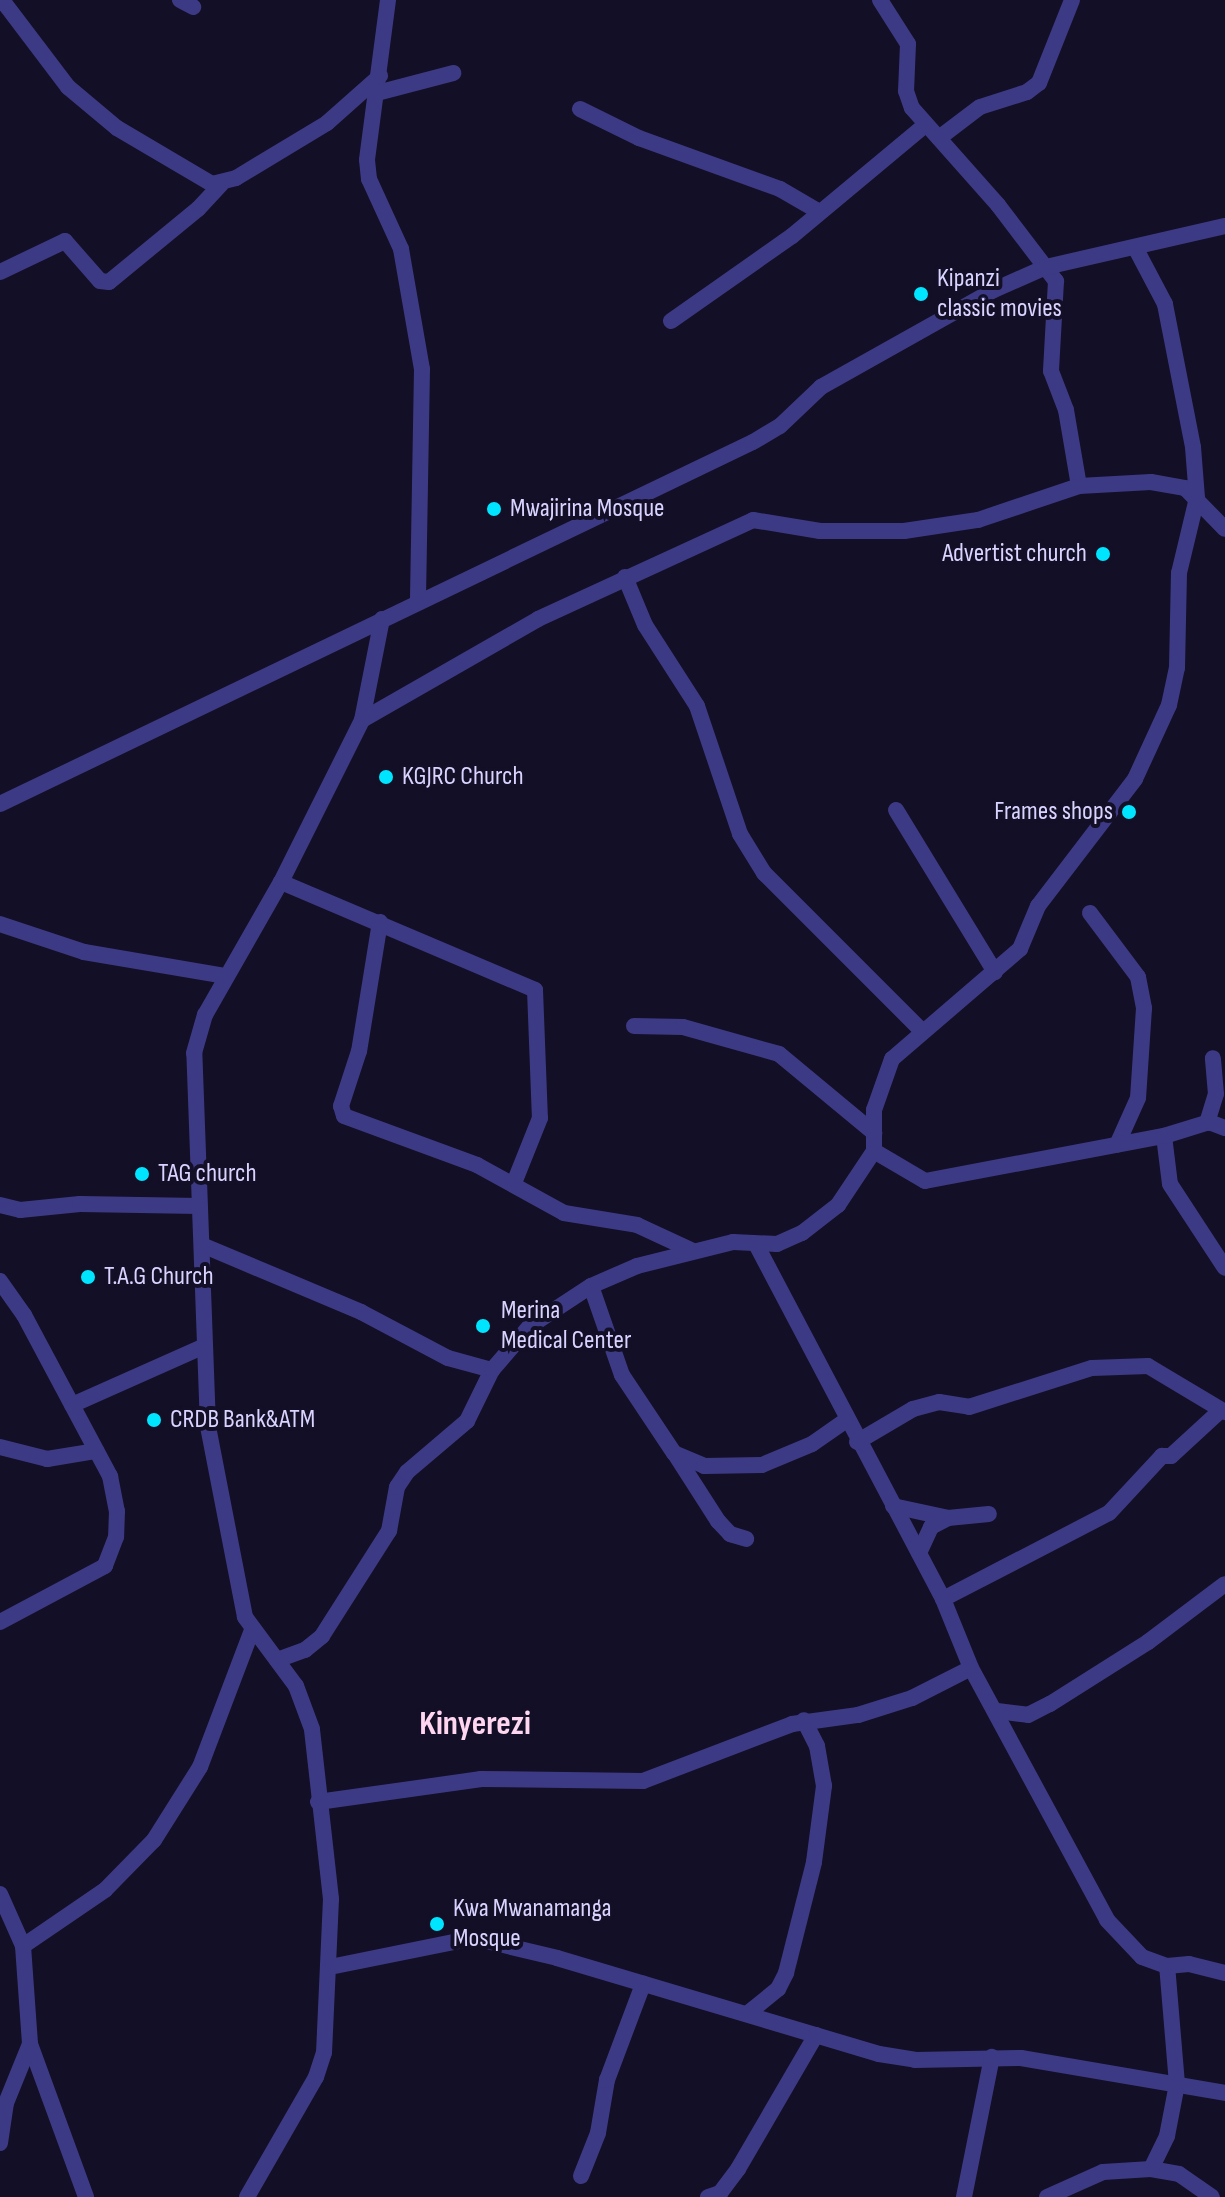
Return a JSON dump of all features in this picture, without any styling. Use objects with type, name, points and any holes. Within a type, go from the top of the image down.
[{"type":"street","points":[[2,0],[68,87],[117,128],[204,182],[221,184]]},
{"type":"street","points":[[388,0],[378,84],[367,141],[369,179],[401,249],[422,369],[418,601]]},
{"type":"street","points":[[880,0],[908,44],[907,98],[924,126],[939,138],[1046,267],[1056,292],[1051,371],[1066,410],[1079,486]]},
{"type":"street","points":[[939,138],[980,107],[1019,95],[1039,83],[1072,0]]},
{"type":"street","points":[[0,272],[65,241],[100,281],[109,282],[198,209],[221,184],[327,123],[378,84],[453,73]]},
{"type":"street","points":[[580,109],[639,138],[780,189],[818,211]]},
{"type":"street","points":[[671,321],[783,243],[924,126]]},
{"type":"street","points":[[0,804],[753,442],[780,426],[821,387],[994,290],[1046,267],[1225,226]]},
{"type":"street","points":[[277,1660],[322,1636],[389,1531],[397,1487],[430,1450],[467,1421],[492,1370],[530,1326],[591,1286],[691,1250],[733,1242],[757,1246],[777,1244],[821,1220],[874,1151],[882,1080],[892,1059],[921,1030],[1020,949],[1038,906],[1110,814],[1154,743],[1177,668],[1179,573],[1197,498],[1193,447],[1165,304],[1135,247]]},
{"type":"street","points":[[362,720],[538,619],[753,520],[820,531],[904,531],[978,520],[1079,486],[1151,482],[1185,488],[1225,529]]},
{"type":"street","points":[[625,577],[645,625],[697,706],[740,834],[764,873],[921,1030]]},
{"type":"street","points":[[247,2197],[316,2077],[324,2053],[331,1899],[312,1729],[296,1686],[252,1630],[208,1426],[202,1347],[202,1245],[194,1053],[205,1015],[281,882],[362,720],[382,619]]},
{"type":"street","points":[[896,810],[995,972]]},
{"type":"street","points":[[281,882],[535,990],[540,1118],[514,1183]]},
{"type":"street","points":[[1090,913],[1138,977],[1144,1008],[1138,1098],[1117,1145]]},
{"type":"street","points":[[380,922],[359,1051],[342,1114],[514,1183],[564,1213],[637,1225],[691,1250]]},
{"type":"street","points":[[0,924],[84,952],[226,976]]},
{"type":"street","points":[[634,1026],[683,1027],[779,1054],[874,1133]]},
{"type":"street","points":[[1213,1058],[1216,1094],[1214,1124]]},
{"type":"street","points":[[874,1151],[925,1181],[1164,1136],[1214,1124],[1225,1111]]},
{"type":"street","points":[[1164,1136],[1170,1184],[1225,1268]]},
{"type":"street","points":[[0,1205],[20,1210],[80,1204],[199,1206]]},
{"type":"street","points":[[202,1245],[361,1312],[448,1358],[492,1370]]},
{"type":"street","points":[[757,1246],[845,1421],[943,1599],[971,1668],[997,1711],[1107,1920],[1142,1957],[1167,1966],[1189,1964],[1225,1973]]},
{"type":"street","points":[[0,1281],[72,1405],[115,1493],[112,1554],[83,1579],[0,1622]]},
{"type":"street","points":[[591,1286],[622,1375],[718,1521],[730,1534],[746,1539]]},
{"type":"street","points":[[72,1405],[202,1347]]},
{"type":"street","points":[[857,1442],[913,1409],[939,1402],[969,1407],[1092,1368],[1148,1366],[1223,1412],[1171,1456],[1162,1456],[1109,1513],[943,1599]]},
{"type":"street","points":[[674,1453],[704,1466],[762,1465],[812,1444],[845,1421]]},
{"type":"street","points":[[0,1447],[47,1459],[96,1451]]},
{"type":"street","points":[[893,1506],[948,1518],[989,1514]]},
{"type":"street","points":[[919,1553],[931,1527],[948,1518]]},
{"type":"street","points":[[997,1711],[1028,1715],[1050,1704],[1148,1642],[1225,1584]]},
{"type":"street","points":[[23,1946],[105,1890],[154,1840],[205,1754],[252,1630]]},
{"type":"street","points":[[318,1802],[481,1779],[643,1781],[804,1720],[881,1708],[928,1692],[971,1668]]},
{"type":"street","points":[[747,2014],[778,1989],[786,1973],[814,1862],[824,1786],[817,1746],[804,1720]]},
{"type":"street","points":[[0,1894],[23,1946],[30,2044],[86,2197]]},
{"type":"street","points":[[330,1967],[474,1938],[915,2060],[992,2057],[1086,2067],[1225,2093]]},
{"type":"street","points":[[1151,2169],[1167,2136],[1177,2084],[1167,1966]]},
{"type":"street","points":[[581,2176],[598,2133],[607,2080],[643,1984]]},
{"type":"street","points":[[716,2196],[816,2035]]},
{"type":"street","points":[[0,2143],[6,2103],[30,2044]]},
{"type":"street","points":[[964,2197],[992,2057]]},
{"type":"street","points":[[1047,2197],[1103,2172],[1151,2169],[1179,2174],[1212,2197]]},
{"type":"place","name":"Kipanzi classic movies","points":[[921,294]]},
{"type":"place","name":"Mwajirina Mosque","points":[[494,509]]},
{"type":"place","name":"Advertist church","points":[[1103,554]]},
{"type":"place","name":"KGJRC Church","points":[[386,777]]},
{"type":"place","name":"Frames shops","points":[[1129,812]]},
{"type":"place","name":"TAG church","points":[[142,1174]]},
{"type":"place","name":"T.A.G Church","points":[[88,1277]]},
{"type":"place","name":"Merina Medical Center","points":[[483,1326]]},
{"type":"place","name":"CRDB Bank&ATM","points":[[154,1420]]},
{"type":"place","name":"Kwa Mwanamanga Mosque","points":[[437,1924]]},
{"type":"district","name":"Kinyerezi","points":[[475,1724]]}]
